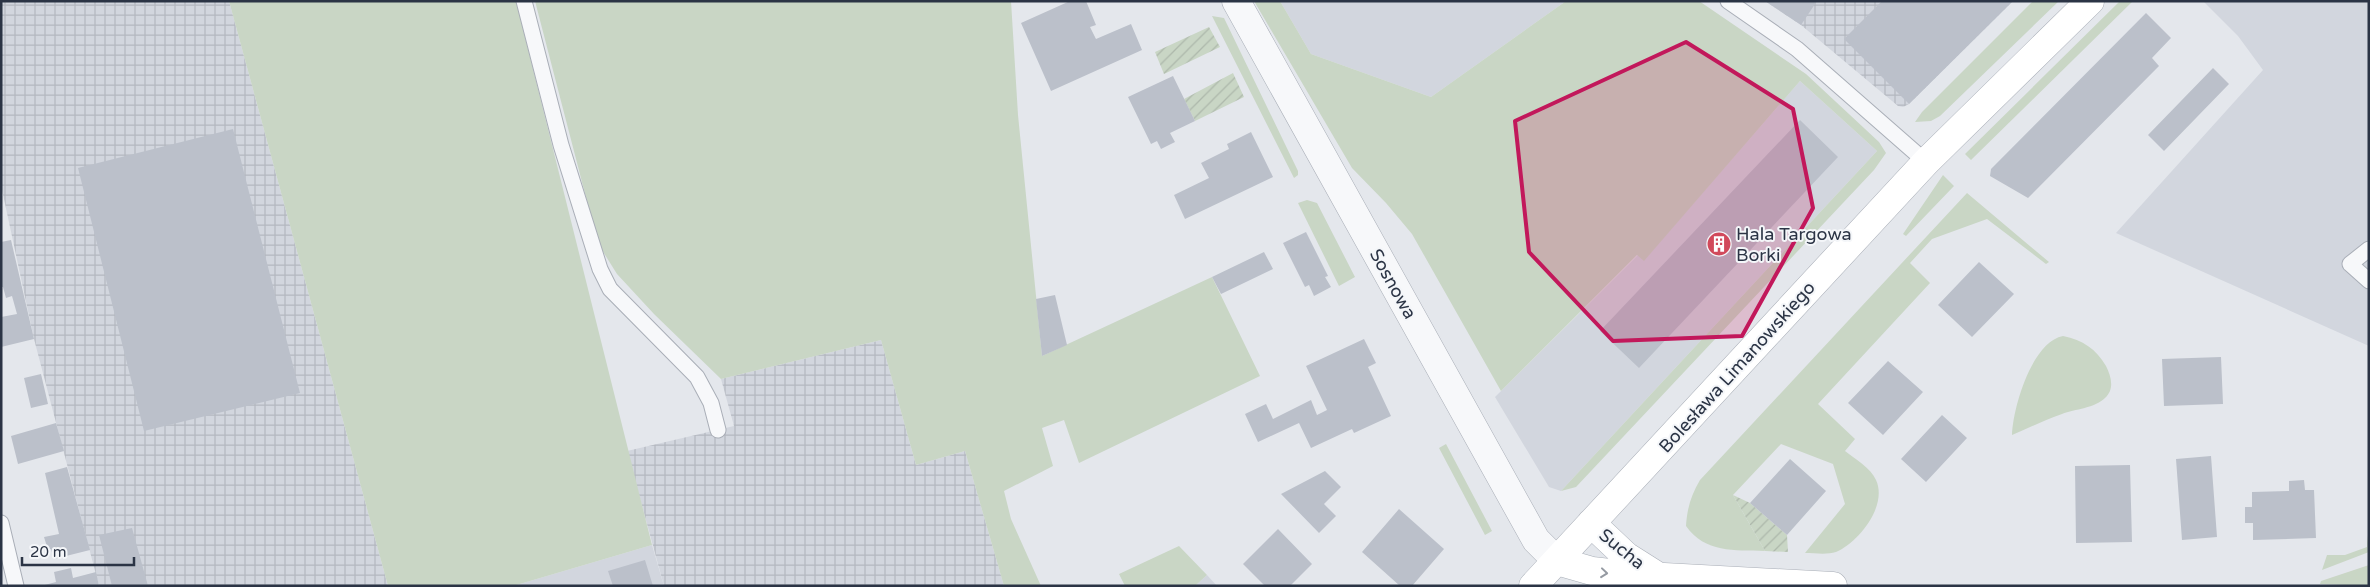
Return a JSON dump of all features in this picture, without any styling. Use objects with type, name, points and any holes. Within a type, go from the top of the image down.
[{"type":"street","name":"Sosnowa","points":[[1236,1],[1536,540],[1558,561]]},
{"type":"street","name":"Bolesława Limanowskiego","points":[[1534,586],[1926,162],[2090,1]]},
{"type":"street","name":"Sucha","points":[[1591,523],[1626,556],[1660,577],[1833,586]]},
{"type":"street","points":[[1558,561],[1592,572],[1660,577]]},
{"type":"lane","points":[[524,1],[561,145],[600,268],[610,288],[697,378],[711,403],[718,430]]},
{"type":"lane","points":[[1728,1],[1797,49],[1926,162]]},
{"type":"lane","points":[[2369,249],[2350,264],[2369,281]]},
{"type":"lane","points":[[1,523],[16,586]]},
{"type":"highlighted area","points":[[1686,42],[1793,109],[1813,208],[1742,336],[1613,341],[1529,252],[1515,121]]},
{"type":"shaded area","points":[[1,1],[229,1],[388,586],[99,586],[34,339],[1,185]]},
{"type":"shaded area","points":[[1280,1],[1566,1],[1431,97],[1311,54]]},
{"type":"shaded area","points":[[1765,1],[2013,1],[1909,104],[1903,107],[1898,106],[1801,25]]},
{"type":"shaded area","points":[[2203,1],[2369,1],[2369,346],[2116,233],[2263,70],[2238,36]]},
{"type":"shaded area","name":"Hala Targowa Borki","points":[[1800,81],[1877,151],[1561,491],[1549,487],[1495,397],[1638,255],[1644,260]]},
{"type":"shaded area","points":[[881,340],[916,465],[965,451],[1004,586],[664,586],[627,451],[734,426],[721,379]]},
{"type":"shaded area","points":[[652,545],[664,586],[513,586]]},
{"type":"shaded area","points":[[1207,575],[1217,586],[1195,586]]},
{"type":"green space","points":[[229,1],[516,1],[652,545],[513,586],[388,586]]},
{"type":"green space","points":[[535,1],[1011,1],[1018,115],[1042,356],[1212,277],[1260,376],[1079,463],[1064,420],[1042,428],[1053,466],[1004,491],[1011,519],[1041,586],[1004,586],[965,451],[916,465],[881,340],[721,379],[654,314],[617,274],[602,250],[589,209]]},
{"type":"green space","points":[[1254,1],[1280,1],[1311,54],[1431,97],[1566,1],[1699,1],[1806,74],[1879,142],[1886,153],[1874,170],[1576,487],[1561,491],[1877,151],[1800,81],[1644,261],[1637,255],[1501,391],[1412,234],[1386,203],[1352,168]]},
{"type":"green space","points":[[2033,1],[2059,1],[1940,116],[1931,121],[1915,122],[1922,112]]},
{"type":"green space","points":[[2120,1],[2133,1],[1971,160],[1965,154]]},
{"type":"green space","points":[[1212,16],[1224,18],[1298,171],[1298,175],[1294,178]]},
{"type":"green space","points":[[1209,27],[1220,47],[1164,74],[1155,52]]},
{"type":"green space","points":[[1233,73],[1244,97],[1195,121],[1184,99]]},
{"type":"green space","points":[[1943,175],[1954,186],[1906,236],[1903,234]]},
{"type":"green space","points":[[1967,193],[2049,262],[2046,264],[1987,219],[1932,239],[1910,263],[1930,283],[1818,404],[1855,439],[1845,451],[1867,468],[1876,480],[1879,490],[1878,501],[1869,522],[1853,541],[1836,552],[1825,554],[1805,553],[1845,504],[1833,464],[1781,444],[1733,495],[1765,551],[1731,550],[1711,546],[1694,535],[1686,526],[1688,508],[1700,480]]},
{"type":"green space","points":[[1307,200],[1317,203],[1355,277],[1339,286],[1298,203]]},
{"type":"green space","points":[[2063,336],[2088,346],[2102,360],[2111,378],[2110,391],[2105,398],[2096,404],[2056,416],[2012,435],[2016,409],[2026,377],[2042,350],[2052,341]]},
{"type":"green space","points":[[1446,444],[1492,531],[1485,535],[1439,448]]},
{"type":"green space","points":[[1733,495],[1750,503],[1787,535],[1788,552],[1765,551]]},
{"type":"green space","points":[[2367,535],[2369,552],[2322,570],[2327,555],[2345,555],[2367,547]]},
{"type":"green space","points":[[1179,546],[1207,575],[1195,586],[1125,586],[1119,574]]},
{"type":"green space","points":[[2369,565],[2369,586],[2320,584],[2321,581]]},
{"type":"building","points":[[1070,1],[1086,1],[1096,25],[1090,27],[1096,39],[1131,24],[1142,50],[1051,91],[1021,23]]},
{"type":"building","points":[[1765,1],[1817,1],[1801,25]]},
{"type":"building","points":[[1882,1],[2013,1],[1909,104],[1844,39]]},
{"type":"building","points":[[2146,13],[2171,38],[2152,58],[2159,66],[2028,198],[1990,176],[1991,169]]},
{"type":"building","points":[[2213,68],[2229,84],[2164,151],[2148,135]]},
{"type":"building","points":[[1173,76],[1195,121],[1170,133],[1175,142],[1161,149],[1157,141],[1151,144],[1128,97]]},
{"type":"building","name":"Hala Targowa Borki","points":[[1800,120],[1838,157],[1639,368],[1600,331]]},
{"type":"building","points":[[233,129],[300,393],[144,431],[78,168]]},
{"type":"building","points":[[1251,132],[1273,177],[1185,219],[1174,195],[1209,178],[1201,163],[1229,149],[1227,144]]},
{"type":"building","points":[[1306,232],[1328,276],[1325,277],[1331,287],[1314,296],[1309,285],[1305,287],[1283,243]]},
{"type":"building","points":[[11,240],[34,339],[1,347],[1,317],[17,314],[12,296],[6,298],[3,287],[1,287],[1,242]]},
{"type":"building","points":[[1264,252],[1273,269],[1221,294],[1212,277]]},
{"type":"building","points":[[1979,262],[2014,294],[1972,337],[1938,305]]},
{"type":"building","points":[[1055,295],[1067,345],[1042,356],[1036,299]]},
{"type":"building","points":[[1364,339],[1376,363],[1368,367],[1391,416],[1354,433],[1352,429],[1311,448],[1299,423],[1258,442],[1245,414],[1266,404],[1273,419],[1311,400],[1317,415],[1327,410],[1306,366]]},
{"type":"building","points":[[2221,357],[2223,404],[2164,406],[2162,359]]},
{"type":"building","points":[[1888,361],[1923,392],[1883,435],[1848,403]]},
{"type":"building","points":[[41,374],[48,404],[31,408],[24,378]]},
{"type":"building","points":[[1942,415],[1967,438],[1926,482],[1901,459]]},
{"type":"building","points":[[56,423],[64,451],[18,464],[11,436]]},
{"type":"building","points":[[2211,456],[2217,537],[2182,540],[2176,459]]},
{"type":"building","points":[[1790,459],[1826,491],[1787,535],[1750,503]]},
{"type":"building","points":[[2130,465],[2132,542],[2076,543],[2075,466]]},
{"type":"building","points":[[67,467],[90,550],[54,559],[51,549],[48,550],[44,537],[59,534],[45,473]]},
{"type":"building","points":[[1325,471],[1341,487],[1324,504],[1336,516],[1319,533],[1281,494]]},
{"type":"building","points":[[2304,480],[2305,490],[2314,490],[2316,538],[2253,540],[2253,523],[2245,523],[2245,507],[2252,507],[2252,492],[2289,491],[2289,481]]},
{"type":"building","points":[[1399,509],[1444,549],[1412,586],[1400,586],[1362,552]]},
{"type":"building","points":[[132,528],[148,586],[112,586],[99,535]]},
{"type":"building","points":[[1278,529],[1312,564],[1290,586],[1265,586],[1243,564]]},
{"type":"building","points":[[645,560],[653,586],[613,586],[608,571]]},
{"type":"building","points":[[71,568],[73,578],[96,572],[99,586],[41,586],[56,582],[54,572]]},
{"type":"place","name":"Hala Targowa Borki","points":[[1719,244]]}]
